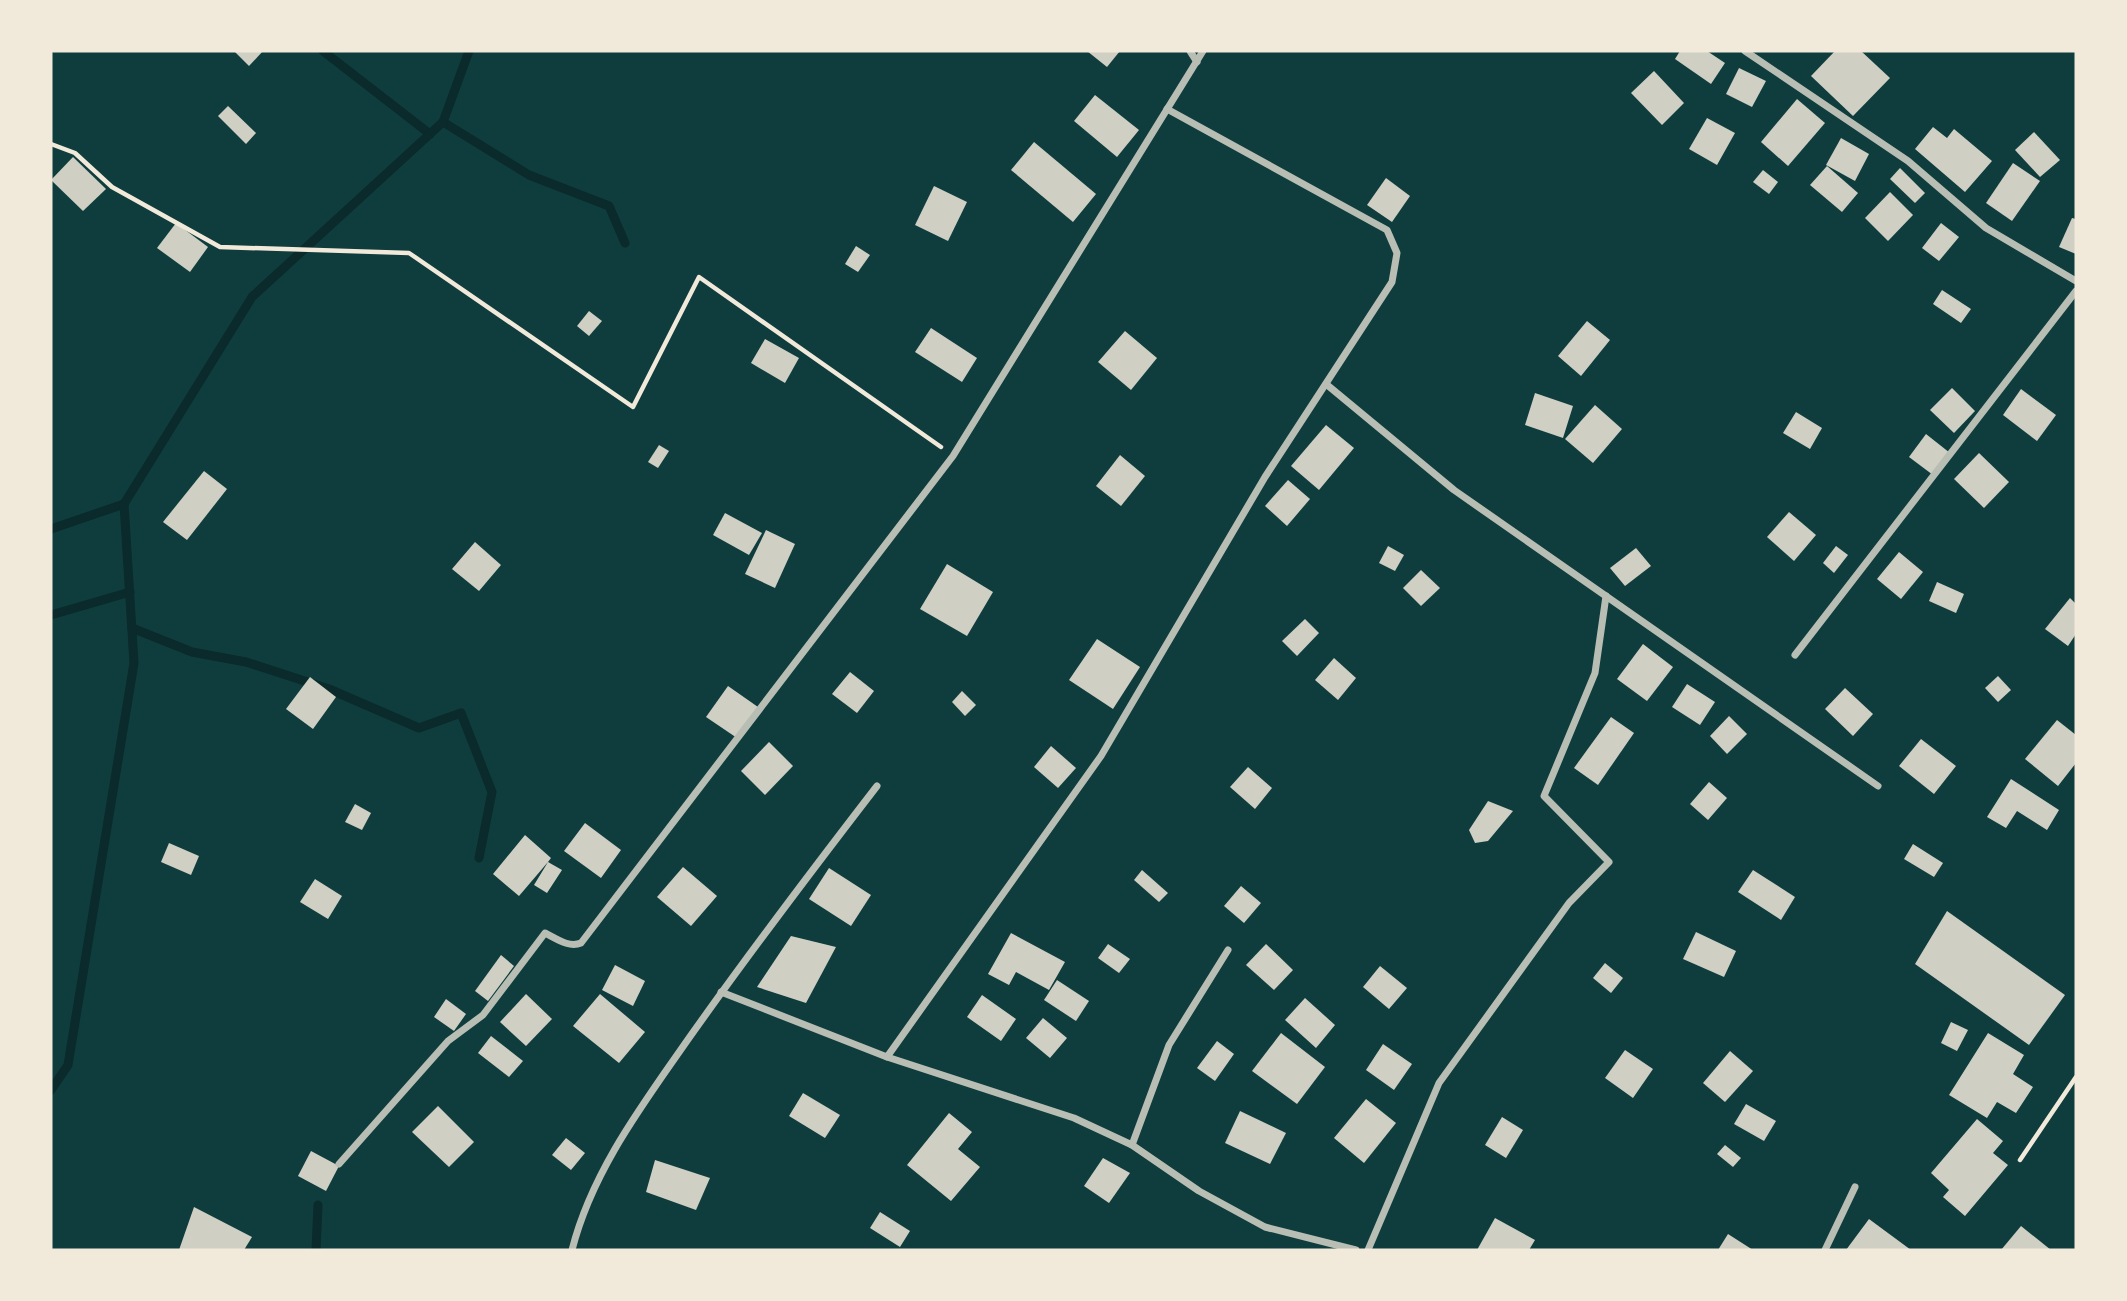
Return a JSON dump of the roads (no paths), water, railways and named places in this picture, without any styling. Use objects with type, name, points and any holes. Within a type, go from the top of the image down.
[{"type":"street","points":[[1190,51],[1197,62]]},
{"type":"street","points":[[339,1164],[448,1041],[483,1015],[545,933],[564,943],[575,946],[581,943],[953,456],[1203,51]]},
{"type":"street","points":[[1745,51],[1908,161],[1986,228],[2076,281]]},
{"type":"street","points":[[887,1057],[1101,756],[1265,477],[1392,282],[1397,253],[1387,230],[1167,109]]},
{"type":"street","points":[[1795,655],[2076,291]]},
{"type":"street","points":[[1326,384],[1454,490],[1878,786]]},
{"type":"street","points":[[1368,1250],[1439,1083],[1569,903],[1609,862],[1544,796],[1595,673],[1606,596]]},
{"type":"street","points":[[572,1250],[580,1219],[624,1130],[763,933],[877,786]]},
{"type":"street","points":[[1132,1145],[1169,1045],[1228,950]]},
{"type":"street","points":[[721,992],[887,1057],[1047,1108],[1132,1145],[1199,1191],[1265,1227],[1356,1250]]},
{"type":"street","points":[[1825,1250],[1855,1187]]},
{"type":"waterway","points":[[323,51],[430,134]]},
{"type":"waterway","points":[[51,1090],[68,1065],[134,663],[124,504],[252,297],[443,122],[469,51]]},
{"type":"waterway","points":[[443,122],[529,175],[609,206],[625,243]]},
{"type":"waterway","points":[[51,529],[124,504]]},
{"type":"waterway","points":[[51,615],[130,592]]},
{"type":"waterway","points":[[132,628],[192,652],[246,662],[329,689],[419,728],[461,713],[492,792],[479,858]]},
{"type":"waterway","points":[[316,1250],[318,1205]]}]
